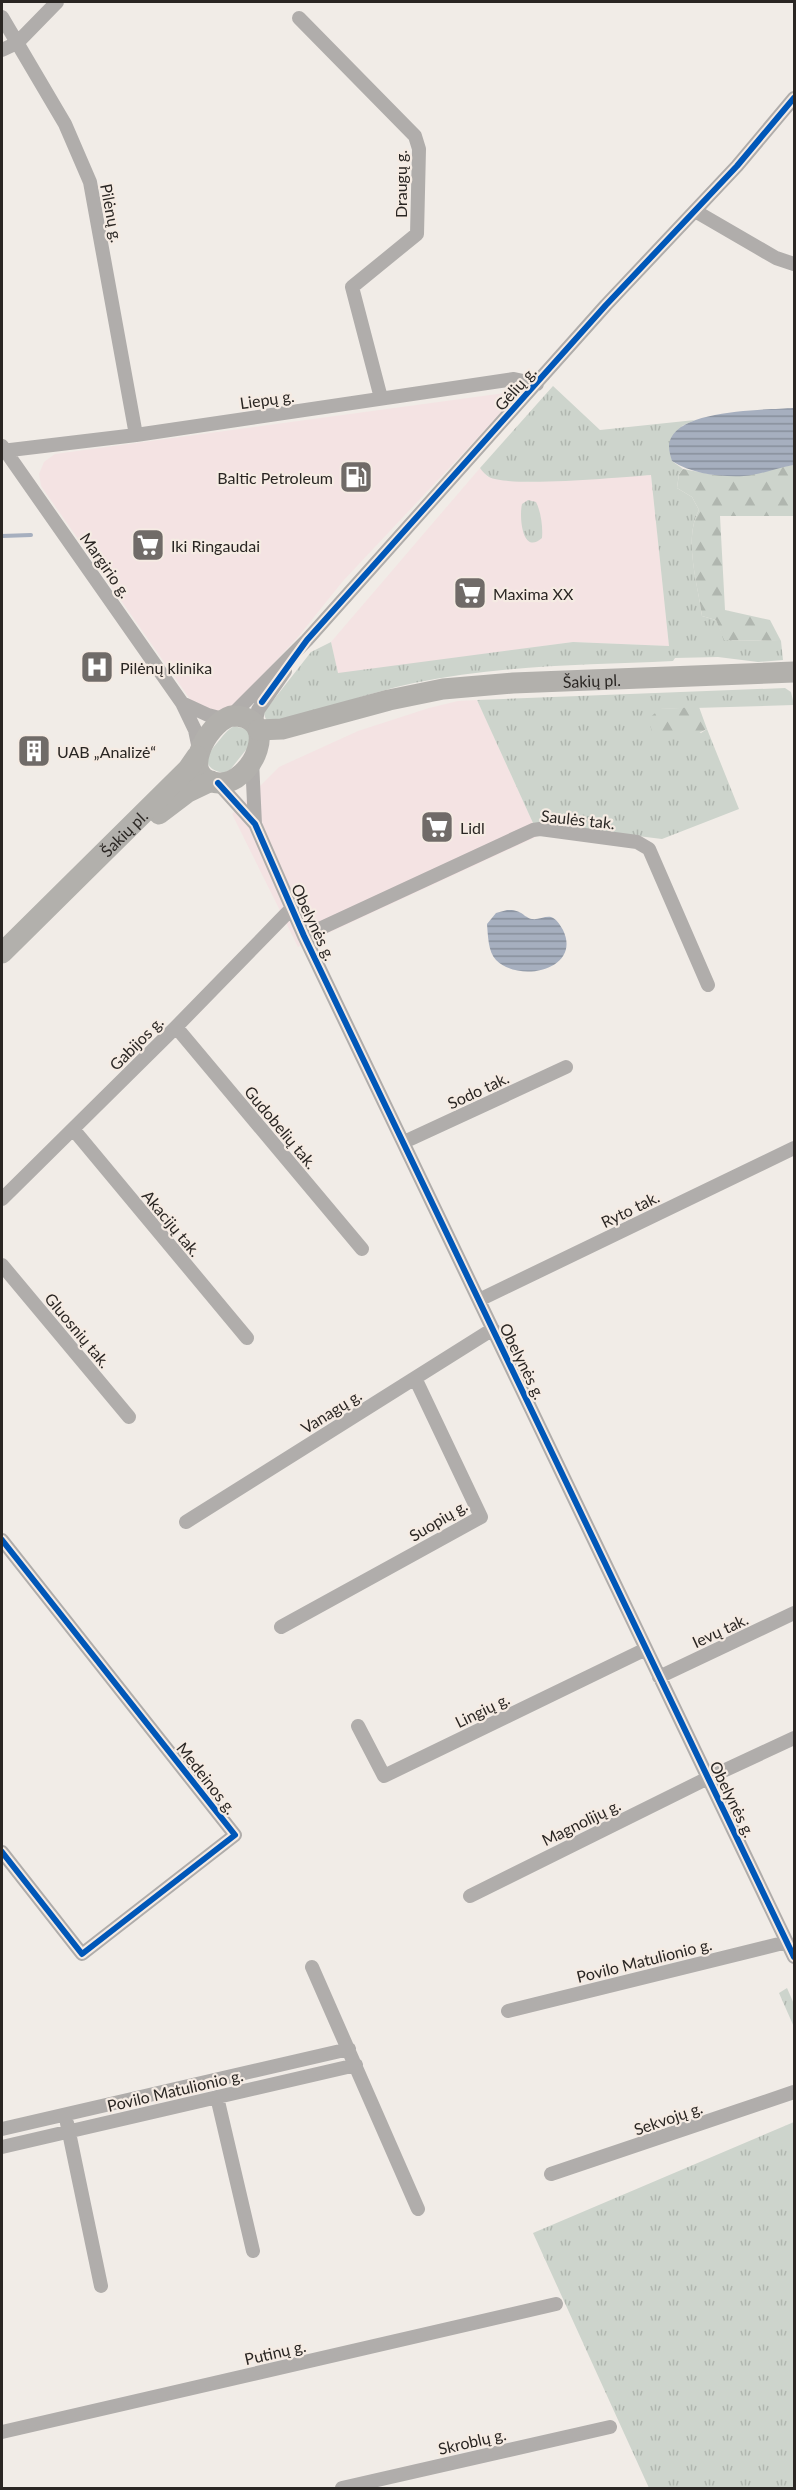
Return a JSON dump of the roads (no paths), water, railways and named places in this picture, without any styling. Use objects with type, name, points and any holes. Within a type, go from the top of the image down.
[{"type":"main road","name":"Šakių pl.","points":[[257,728],[282,729],[389,700],[443,689],[513,683],[795,672]]},
{"type":"main road","name":"Šakių pl.","points":[[255,757],[389,700]]},
{"type":"main road","points":[[227,717],[247,718],[257,728],[260,738],[255,757],[233,779],[215,782],[200,771],[198,752],[227,717]]},
{"type":"main road","name":"Šakių pl.","points":[[2,953],[188,769],[198,752]]},
{"type":"main road","name":"Šakių pl.","points":[[73,883],[188,792],[215,782]]},
{"type":"street","points":[[2,50],[17,42],[57,2]]},
{"type":"street","name":"Pilėnų g.","points":[[2,17],[65,124],[90,182],[136,435]]},
{"type":"street","name":"Draugų g.","points":[[299,18],[415,136],[420,149],[417,234],[352,287],[381,398]]},
{"type":"street","name":"Gėlių g.","points":[[227,717],[307,640],[606,305],[695,212],[795,98]]},
{"type":"street","points":[[695,212],[777,258],[795,264]]},
{"type":"street","name":"Liepų g.","points":[[2,449],[136,435],[514,379],[537,384]]},
{"type":"street","name":"Margirio g.","points":[[2,449],[182,704],[195,729],[198,752]]},
{"type":"street","name":"Gėlių g.","points":[[257,728],[255,717],[262,702],[307,640]]},
{"type":"street","points":[[182,704],[200,712],[227,717]]},
{"type":"street","name":"Obelynės g.","points":[[255,757],[255,824]]},
{"type":"street","name":"Obelynės g.","points":[[215,782],[255,824],[304,936],[795,1957]]},
{"type":"street","name":"Saulės tak.","points":[[304,936],[533,830],[540,829],[637,842],[649,849],[708,985]]},
{"type":"street","name":"Gabijos g.","points":[[2,1199],[176,1027],[292,908]]},
{"type":"street","name":"Gudobelių tak.","points":[[176,1027],[362,1249]]},
{"type":"street","name":"Sodo tak.","points":[[404,1142],[566,1067]]},
{"type":"street","name":"Akacijų tak.","points":[[73,1129],[247,1338]]},
{"type":"street","name":"Ryto tak.","points":[[479,1300],[795,1148]]},
{"type":"street","name":"Gluosnių tak.","points":[[2,1264],[129,1417]]},
{"type":"street","name":"Vanagų g.","points":[[186,1522],[493,1329]]},
{"type":"street","name":"Suopių g.","points":[[281,1627],[481,1517],[415,1378]]},
{"type":"street","name":"Medeinos g.","points":[[2,1540],[236,1836],[82,1954],[2,1852]]},
{"type":"street","name":"Ievų tak.","points":[[659,1677],[795,1613]]},
{"type":"street","name":"Lingių g.","points":[[358,1726],[384,1776],[646,1649]]},
{"type":"street","name":"Magnolijų g.","points":[[470,1896],[708,1778],[795,1738]]},
{"type":"street","name":"Povilo Matulionio g.","points":[[508,2011],[787,1941]]},
{"type":"street","points":[[312,1967],[418,2209]]},
{"type":"street","name":"Povilo Matulionio g.","points":[[2,2129],[349,2049]]},
{"type":"street","name":"Povilo Matulionio g.","points":[[2,2147],[356,2065]]},
{"type":"street","name":"Sekvojų g.","points":[[551,2174],[795,2092]]},
{"type":"street","points":[[217,2097],[253,2251]]},
{"type":"street","points":[[65,2114],[101,2286]]},
{"type":"street","name":"Putinų g.","points":[[2,2432],[556,2304]]},
{"type":"street","name":"Skroblų g.","points":[[342,2488],[610,2427]]},
{"type":"water","points":[[794,408],[794,465],[744,476],[725,476],[697,472],[672,461],[669,447],[671,438],[679,428],[692,421],[727,413]]},
{"type":"water","points":[[507,910],[519,912],[532,919],[549,917],[557,921],[567,943],[564,955],[546,969],[533,971],[519,971],[496,960],[490,948],[487,924],[496,913]]},
{"type":"waterway","points":[[2,536],[31,535]]},
{"type":"place","name":"Baltic Petroleum","points":[[356,477]]},
{"type":"place","name":"Iki Ringaudai","points":[[148,545]]},
{"type":"place","name":"Maxima XX","points":[[470,593]]},
{"type":"place","name":"Pilėnų klinika","points":[[97,667]]},
{"type":"place","name":"UAB „Analizė“","points":[[34,751]]},
{"type":"place","name":"Lidl","points":[[437,827]]}]
